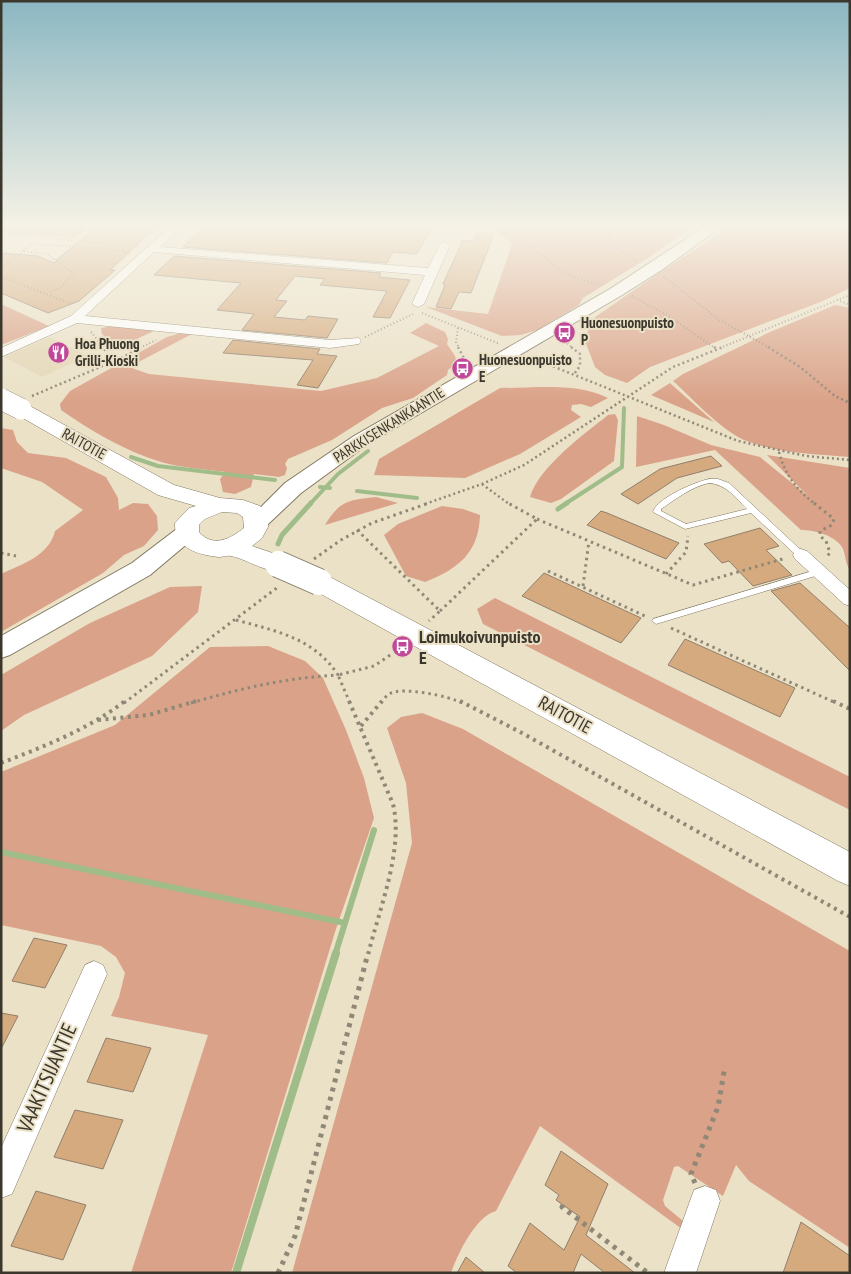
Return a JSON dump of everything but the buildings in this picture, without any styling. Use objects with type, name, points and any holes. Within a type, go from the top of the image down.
[{"type":"main road","name":"RAITOTIE","points":[[1,398],[25,404],[166,490],[243,516]]},
{"type":"main road","name":"RAITOTIE","points":[[166,490],[188,526],[189,540],[218,548],[279,575],[316,571],[850,870]]},
{"type":"main road","points":[[188,526],[203,510],[243,516]]},
{"type":"main road","points":[[218,548],[241,543],[243,516]]},
{"type":"main road","points":[[243,516],[279,575]]},
{"type":"street","points":[[1,353],[84,316],[117,283]]},
{"type":"street","points":[[418,304],[427,283]]},
{"type":"street","name":"PARKKISENKANKAANTIE","points":[[243,516],[292,488],[362,440],[630,283]]},
{"type":"street","points":[[84,316],[177,329],[330,344],[356,341]]},
{"type":"street","points":[[1,648],[141,569],[188,526]]},
{"type":"street","points":[[141,569],[218,548]]},
{"type":"street","points":[[801,555],[822,565],[850,600]]},
{"type":"street","name":"VAAKITSIJANTIE","points":[[1,1183],[94,974]]},
{"type":"street","points":[[680,1273],[705,1201]]},
{"type":"lane","points":[[752,510],[685,527],[657,512],[658,508],[702,483],[720,481],[752,510],[801,555]]},
{"type":"lane","points":[[656,621],[822,565]]},
{"type":"path","points":[[17,283],[49,293],[84,316],[86,326],[106,350],[112,362]]},
{"type":"path","points":[[49,293],[64,283]]},
{"type":"path","points":[[592,283],[630,295],[668,315],[717,349]]},
{"type":"path","points":[[672,283],[718,319],[800,367],[835,396],[850,403]]},
{"type":"path","points":[[316,571],[358,530],[409,508],[482,484],[524,465],[665,372],[850,295]]},
{"type":"path","points":[[837,300],[850,304]]},
{"type":"path","points":[[356,341],[376,334],[416,311],[506,347]]},
{"type":"path","points":[[458,328],[456,342],[468,366]]},
{"type":"path","points":[[25,404],[177,329]]},
{"type":"path","points":[[558,336],[580,354],[580,366],[574,375]]},
{"type":"path","points":[[523,354],[738,441],[779,452],[850,460]]},
{"type":"path","points":[[779,452],[788,480],[796,489],[834,519],[832,525],[820,530],[820,536],[826,541],[830,552],[822,565]]},
{"type":"path","points":[[482,484],[509,504],[537,519],[693,585],[801,555]]},
{"type":"path","points":[[428,622],[537,519]]},
{"type":"path","points":[[666,574],[686,553],[690,545],[685,527]]},
{"type":"path","points":[[358,530],[440,611]]},
{"type":"path","points":[[583,586],[589,540]]},
{"type":"path","points":[[1,553],[16,556]]},
{"type":"path","points":[[548,571],[850,708]]},
{"type":"path","points":[[1,763],[37,749],[96,720],[139,693],[235,620],[279,575]]},
{"type":"path","points":[[235,620],[294,636],[311,644],[333,665],[361,726],[393,804],[397,821],[394,854],[295,1236],[278,1273]]},
{"type":"path","points":[[96,720],[150,715],[252,685],[297,677],[338,675],[374,666],[403,647]]},
{"type":"path","points":[[361,726],[388,694],[398,691],[424,693],[457,700],[522,733],[850,917]]},
{"type":"path","points":[[705,1201],[691,1174],[722,1094],[726,1079],[725,1066]]},
{"type":"path","points":[[563,1205],[562,1207],[648,1273]]},
{"type":"shaded area","points":[[498,283],[607,283],[583,298],[579,305],[537,330],[521,335],[502,336],[426,307],[488,314]]},
{"type":"shaded area","points":[[644,283],[850,283],[850,288],[823,301],[650,367],[627,383],[605,375],[595,367],[585,341],[591,320]]},
{"type":"shaded area","points":[[1,304],[49,326],[1,345]]},
{"type":"shaded area","points":[[835,305],[850,308],[850,457],[769,448],[744,440],[716,421],[673,381],[683,374],[770,332]]},
{"type":"shaded area","points":[[426,323],[445,332],[448,339],[447,344],[455,356],[457,363],[448,370],[447,375],[413,398],[382,408],[332,440],[288,459],[285,464],[287,468],[285,475],[279,477],[254,474],[251,487],[235,494],[223,492],[220,479],[226,472],[177,466],[134,452],[109,440],[61,410],[60,404],[70,391],[167,337],[181,333],[192,334],[129,367],[149,374],[321,391],[377,378],[439,346],[410,333]]},
{"type":"shaded area","points":[[114,326],[156,330],[126,344],[114,346],[102,334],[101,328]]},
{"type":"shaded area","points":[[50,337],[88,356],[42,377],[4,357]]},
{"type":"shaded area","points":[[670,383],[714,422],[651,395]]},
{"type":"shaded area","points":[[500,388],[569,388],[596,393],[608,398],[591,407],[581,404],[572,405],[571,410],[581,417],[520,454],[465,478],[374,475],[379,459]]},
{"type":"shaded area","points":[[615,414],[618,420],[614,461],[561,499],[551,503],[530,497],[542,474],[563,452],[608,415]]},
{"type":"shaded area","points":[[637,416],[711,445],[760,457],[808,496],[767,455],[850,468],[850,570],[842,547],[834,539],[812,531],[801,530],[715,450],[636,467]]},
{"type":"shaded area","points":[[1,428],[13,430],[17,442],[28,453],[66,458],[106,477],[118,498],[119,510],[133,503],[148,504],[157,516],[158,530],[144,546],[124,555],[103,573],[1,632],[1,574],[26,563],[41,553],[52,540],[55,531],[83,510],[42,482],[1,468]]},
{"type":"shaded area","points":[[376,497],[398,503],[325,525],[336,510],[346,503]]},
{"type":"shaded area","points":[[442,506],[463,509],[480,515],[476,540],[457,565],[437,577],[425,582],[406,576],[384,535],[398,524]]},
{"type":"shaded area","points":[[202,586],[198,612],[152,656],[24,715],[1,731],[1,675],[90,623],[170,587]]},
{"type":"shaded area","points":[[495,598],[850,777],[850,810],[483,624],[477,609]]},
{"type":"shaded area","points":[[268,646],[305,661],[323,678],[346,730],[364,778],[374,818],[335,932],[231,1273],[131,1273],[208,1035],[111,1016],[119,997],[125,973],[116,957],[101,946],[1,925],[1,772],[115,725],[210,647]]},
{"type":"shaded area","points":[[422,713],[463,729],[850,951],[850,1248],[749,1181],[736,1165],[723,1196],[678,1166],[674,1167],[663,1200],[665,1206],[683,1221],[682,1229],[540,1126],[496,1211],[482,1220],[469,1236],[451,1273],[292,1273],[412,843],[406,783],[387,728],[401,717]]},
{"type":"waterway","points":[[565,504],[622,467],[624,408]]},
{"type":"waterway","points":[[325,488],[338,474],[368,451]]},
{"type":"waterway","points":[[131,457],[158,466],[275,480]]},
{"type":"waterway","points":[[320,487],[325,488]]},
{"type":"waterway","points":[[310,504],[325,488]]},
{"type":"waterway","points":[[325,488],[330,488]]},
{"type":"waterway","points":[[357,491],[417,498]]},
{"type":"waterway","points":[[278,544],[282,535],[311,503]]},
{"type":"waterway","points":[[558,509],[567,503]]},
{"type":"waterway","points":[[345,923],[374,830]]},
{"type":"waterway","points":[[1,852],[345,923]]},
{"type":"waterway","points":[[335,955],[345,923]]},
{"type":"waterway","points":[[236,1273],[336,953]]},
{"type":"place","name":"Huonesuonpuisto P","points":[[565,332]]},
{"type":"place","name":"Hoa Phuong Grilli-Kioski","points":[[59,353]]},
{"type":"place","name":"Huonesuonpuisto E","points":[[463,369]]},
{"type":"place","name":"Loimukoivunpuisto E","points":[[403,647]]}]
